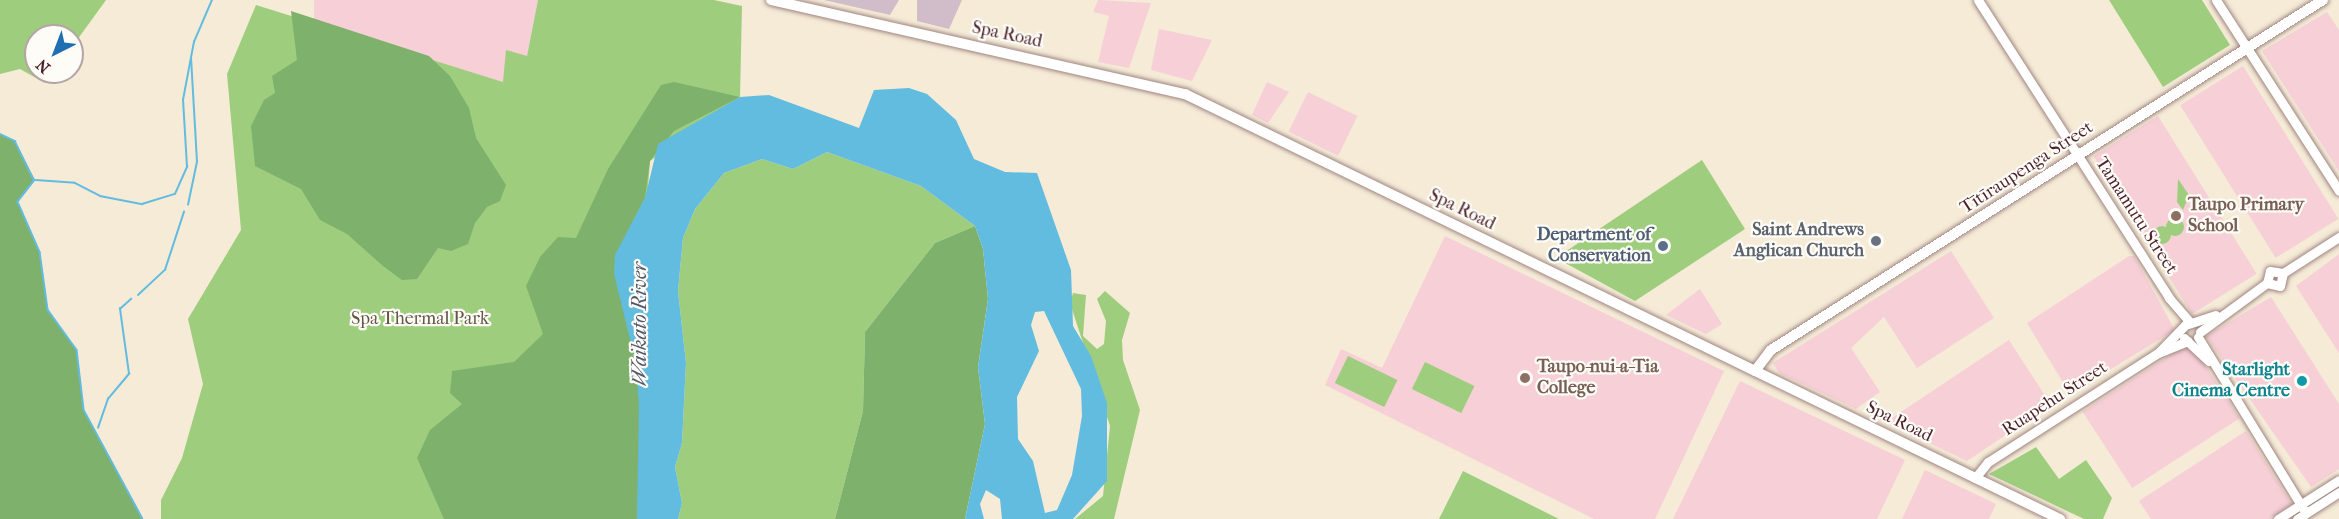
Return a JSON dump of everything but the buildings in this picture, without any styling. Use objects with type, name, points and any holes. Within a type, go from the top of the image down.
[{"type":"main road","name":"Spa Road","points":[[774,1],[790,0]]},
{"type":"main road","name":"Spa Road","points":[[808,0],[822,10]]},
{"type":"main road","name":"Tītīraupenga Street","points":[[1755,371],[1770,350],[2323,0]]},
{"type":"main road","name":"Spa Road","points":[[774,1],[1179,92],[2060,519]]},
{"type":"street","name":"Tamamutu Street","points":[[1978,0],[2303,509]]},
{"type":"street","points":[[2216,0],[2339,191]]},
{"type":"street","name":"Ruapehu Street","points":[[1975,478],[1988,462],[2267,283],[2280,286],[2283,273],[2339,237]]},
{"type":"street","points":[[2297,519],[2303,509],[2339,480]]},
{"type":"street","points":[[2278,519],[2339,492]]},
{"type":"shaded area","points":[[314,0],[538,0],[527,56],[503,82],[314,24]]},
{"type":"shaded area","points":[[824,0],[899,0],[890,15]]},
{"type":"shaded area","points":[[917,0],[962,0],[949,29],[917,21]]},
{"type":"shaded area","points":[[1098,0],[1151,3],[1129,68],[1098,62],[1109,16],[1093,12]]},
{"type":"shaded area","points":[[2327,12],[2339,30],[2339,171],[2262,51]]},
{"type":"shaded area","points":[[1159,29],[1212,40],[1192,81],[1151,70]]},
{"type":"shaded area","points":[[2243,66],[2338,219],[2276,258],[2180,105]]},
{"type":"shaded area","points":[[1267,82],[1289,92],[1268,123],[1252,115]]},
{"type":"shaded area","points":[[1308,92],[1357,116],[1338,156],[1289,132]]},
{"type":"shaded area","name":"Taupo Primary School","points":[[2158,116],[2257,274],[2192,314],[2094,156]]},
{"type":"shaded area","name":"Taupo-nui-a-Tia College","points":[[1445,236],[1724,371],[1655,519],[1594,519],[1325,385],[1341,349],[1382,368]]},
{"type":"shaded area","points":[[1951,251],[1994,318],[1917,368],[1884,317],[1851,348],[1880,392],[1856,409],[1779,373],[1773,363]]},
{"type":"shaded area","points":[[2339,254],[2339,353],[2296,286]]},
{"type":"shaded area","points":[[2129,256],[2134,256],[2175,330],[2070,394],[2027,323]]},
{"type":"shaded area","points":[[1700,289],[1722,324],[1706,334],[1666,315]]},
{"type":"shaded area","points":[[2271,297],[2339,404],[2339,469],[2311,487],[2206,336]]},
{"type":"shaded area","points":[[2009,340],[2051,405],[1967,461],[1892,425],[1889,420]]},
{"type":"shaded area","points":[[2190,342],[2240,418],[2132,488],[2083,412]]},
{"type":"shaded area","points":[[1740,381],[1905,460],[1877,519],[1673,519]]},
{"type":"shaded area","points":[[2246,431],[2292,504],[2270,519],[2151,519],[2139,501]]},
{"type":"shaded area","points":[[1925,470],[1996,504],[1989,519],[1902,519]]},
{"type":"green space","points":[[0,0],[106,0],[84,30],[84,24],[24,24],[24,71],[20,69],[0,74]]},
{"type":"green space","name":"Spa Thermal Park","points":[[538,0],[714,0],[742,6],[740,97],[650,161],[635,359],[641,444],[637,519],[161,519],[161,500],[182,458],[203,384],[188,319],[241,230],[227,74],[256,5],[503,82],[506,50],[527,56]]},
{"type":"green space","points":[[2109,0],[2202,0],[2230,45],[2163,87]]},
{"type":"green space","points":[[291,11],[429,56],[450,76],[469,108],[476,138],[506,185],[500,201],[487,207],[475,223],[468,244],[451,251],[438,248],[417,279],[402,280],[347,234],[320,220],[301,189],[255,166],[251,126],[264,100],[275,93],[272,76],[297,60]]},
{"type":"green space","points":[[674,82],[740,97],[674,131],[650,161],[645,198],[632,223],[641,444],[637,519],[444,519],[417,458],[430,430],[462,404],[450,393],[452,371],[514,362],[543,334],[526,286],[540,257],[558,237],[576,238],[608,169],[661,85]]},
{"type":"green space","points":[[0,134],[15,141],[35,180],[18,202],[40,252],[48,310],[77,350],[84,410],[143,519],[0,519]]},
{"type":"green space","points":[[827,152],[921,186],[975,226],[935,243],[865,332],[863,411],[835,519],[678,519],[682,503],[675,467],[682,443],[686,363],[678,291],[683,238],[695,209],[724,173],[762,159],[793,169]]},
{"type":"green space","points":[[1702,160],[1745,229],[1635,301],[1556,258]]},
{"type":"green space","points":[[2178,179],[2189,195],[2183,210],[2177,202]]},
{"type":"green space","points":[[2175,218],[2181,221],[2184,227],[2181,233],[2175,236],[2169,233],[2166,227],[2169,221]]},
{"type":"green space","points":[[975,226],[983,249],[988,299],[978,367],[985,424],[965,519],[835,519],[863,411],[865,332],[935,243]]},
{"type":"green space","points":[[2162,226],[2168,229],[2171,235],[2168,241],[2162,244],[2156,241],[2153,235],[2156,229]]},
{"type":"green space","points":[[1105,291],[1130,313],[1122,340],[1123,360],[1140,410],[1114,519],[1075,519],[1103,496],[1110,426],[1070,303],[1073,293],[1086,295],[1083,336],[1097,349],[1104,344],[1106,321],[1097,299]]},
{"type":"green space","points":[[1348,356],[1397,380],[1384,407],[1335,383]]},
{"type":"green space","points":[[1425,362],[1474,386],[1461,413],[1412,389]]},
{"type":"green space","points":[[2036,447],[2059,479],[2086,460],[2112,498],[2103,519],[2084,519],[1989,474]]},
{"type":"green space","points":[[1463,471],[1559,519],[1439,519]]},
{"type":"water","name":"Waikato River","points":[[909,88],[927,94],[956,120],[974,159],[1005,172],[1037,173],[1071,270],[1073,326],[1091,356],[1107,403],[1107,481],[1073,519],[1002,519],[1000,499],[986,490],[980,504],[984,519],[965,519],[985,424],[978,367],[988,299],[983,249],[975,226],[921,186],[827,152],[793,169],[762,159],[724,173],[695,209],[683,238],[678,291],[686,363],[682,443],[675,467],[682,503],[678,519],[637,519],[639,404],[635,359],[614,274],[615,255],[645,198],[658,144],[740,97],[769,95],[859,128],[874,90]],"holes":[[[1044,311],[1081,389],[1082,416],[1072,475],[1057,510],[1045,513],[1033,461],[1018,439],[1017,397],[1039,351],[1031,325],[1035,312]]]},
{"type":"waterway","points":[[36,180],[75,183],[100,196],[142,204],[175,194],[187,167],[183,100],[194,42],[212,0]]},
{"type":"waterway","points":[[188,205],[197,162],[191,58]]},
{"type":"waterway","points":[[0,134],[15,141],[34,180]]},
{"type":"waterway","points":[[35,180],[18,202],[40,252],[48,310],[77,350],[84,410],[143,519]]},
{"type":"waterway","points":[[138,295],[165,270],[184,212]]},
{"type":"waterway","points":[[98,428],[108,399],[129,374],[120,309],[131,299]]},
{"type":"place","name":"Taupo Primary School","points":[[2176,216]]},
{"type":"place","name":"Saint Andrews Anglican Church","points":[[1876,241]]},
{"type":"place","name":"Department of Conservation","points":[[1663,246]]},
{"type":"place","name":"Taupo-nui-a-Tia College","points":[[1525,378]]},
{"type":"place","name":"Starlight Cinema Centre","points":[[2302,381]]}]
